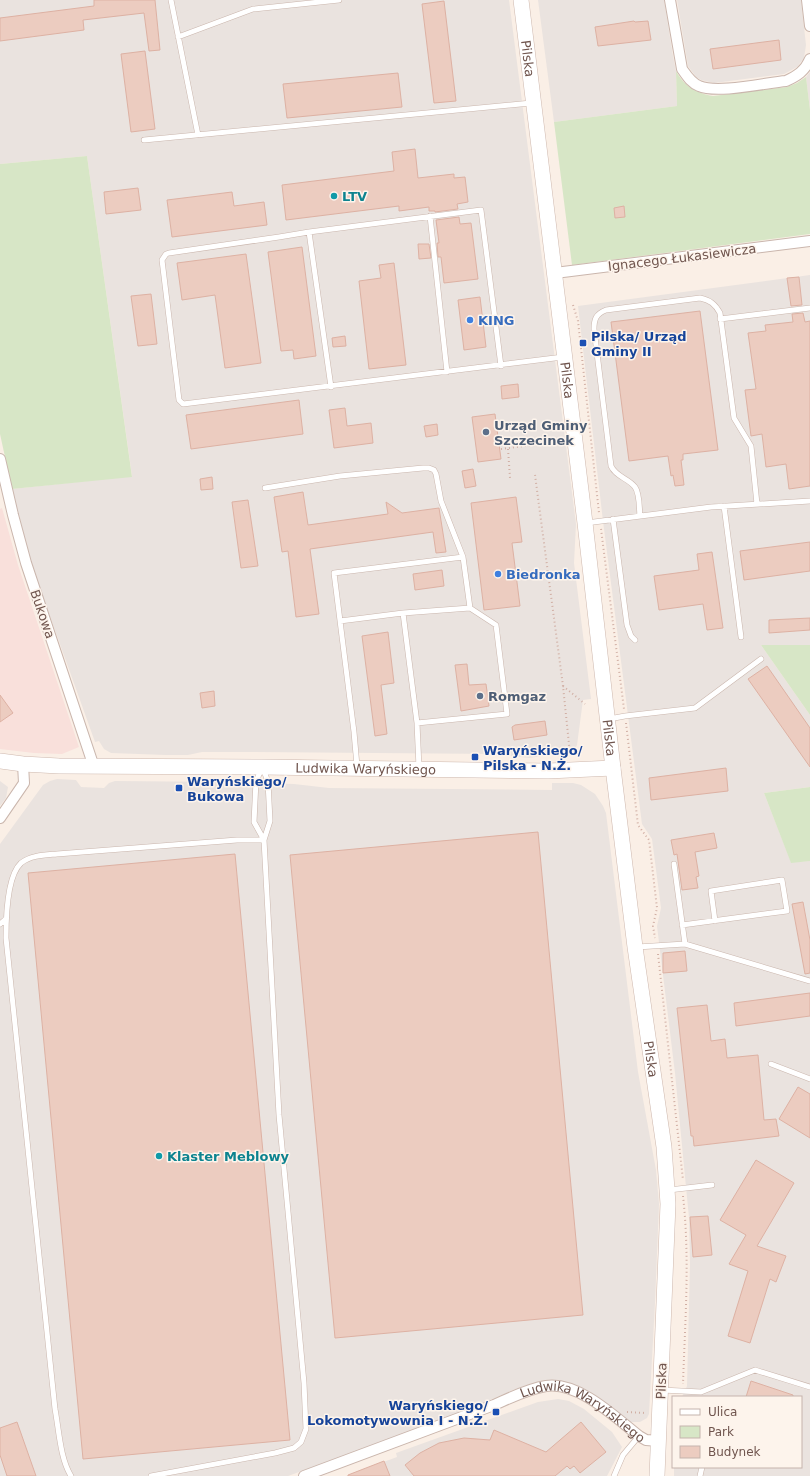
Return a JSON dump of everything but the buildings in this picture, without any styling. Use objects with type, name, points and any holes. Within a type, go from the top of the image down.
[{"type":"street","name":"Pilska","points":[[521,0],[564,357],[592,522],[607,719],[636,948],[664,1147],[668,1191],[657,1476]]},
{"type":"street","points":[[670,0],[682,69],[686,76],[698,86],[723,89],[786,81],[802,72],[810,59]]},
{"type":"street","points":[[807,0],[810,26]]},
{"type":"street","name":"Ignacego Łukasiewicza","points":[[555,273],[810,240]]},
{"type":"street","name":"Bukowa","points":[[0,459],[26,563],[94,766]]},
{"type":"street","name":"Ludwika Waryńskiego","points":[[0,761],[23,764],[94,766],[548,771],[613,768]]},
{"type":"street","points":[[0,818],[24,783],[23,764]]},
{"type":"street","name":"Ludwika Waryńskiego","points":[[304,1476],[494,1405],[520,1393],[547,1386],[565,1387],[576,1391],[586,1396],[639,1436],[646,1440],[659,1441]]},
{"type":"lane","points":[[171,0],[198,135]]},
{"type":"lane","points":[[178,37],[253,9],[339,0]]},
{"type":"lane","points":[[144,140],[534,102]]},
{"type":"lane","points":[[501,366],[481,210],[309,232],[279,238],[170,253],[163,257],[162,264],[179,400],[181,404],[185,405],[501,366],[564,357]]},
{"type":"lane","points":[[430,216],[447,372]]},
{"type":"lane","points":[[309,232],[331,387]]},
{"type":"lane","points":[[640,516],[635,487],[616,473],[611,466],[594,329],[596,316],[606,310],[700,298],[711,301],[717,307],[734,418],[751,446],[757,504]]},
{"type":"lane","points":[[720,319],[810,308]]},
{"type":"lane","points":[[265,488],[340,476],[429,468],[434,470],[441,501],[463,557],[470,608]]},
{"type":"lane","points":[[592,522],[724,506],[810,501]]},
{"type":"lane","points":[[724,506],[741,637]]},
{"type":"lane","points":[[613,519],[627,625],[631,636],[635,640]]},
{"type":"lane","points":[[357,769],[354,732],[334,573],[463,557]]},
{"type":"lane","points":[[340,621],[403,613],[470,608],[496,625],[507,714],[417,723]]},
{"type":"lane","points":[[403,613],[417,723],[419,769]]},
{"type":"lane","points":[[607,719],[694,708],[761,659]]},
{"type":"lane","points":[[262,767],[256,782],[254,822],[264,840]]},
{"type":"lane","points":[[151,1476],[275,1453],[294,1448],[301,1442],[306,1430],[304,1383],[279,1115],[264,840],[270,821],[268,782],[262,767]]},
{"type":"lane","points":[[72,1476],[67,1470],[55,1409],[6,938],[8,900],[14,874],[21,864],[33,857],[237,840],[264,840]]},
{"type":"lane","points":[[674,864],[685,944]]},
{"type":"lane","points":[[682,925],[715,921],[787,911],[782,880],[711,891],[715,921]]},
{"type":"lane","points":[[0,924],[6,919]]},
{"type":"lane","points":[[636,948],[685,944],[810,981]]},
{"type":"lane","points":[[771,1064],[810,1079]]},
{"type":"lane","points":[[668,1191],[712,1185]]},
{"type":"lane","points":[[660,1390],[702,1394],[755,1370],[810,1387]]},
{"type":"lane","points":[[614,1476],[623,1455],[639,1436]]},
{"type":"path","points":[[573,304],[578,321],[592,522],[623,698]]},
{"type":"path","points":[[501,449],[540,444]]},
{"type":"path","points":[[508,449],[510,478]]},
{"type":"path","points":[[535,475],[563,686],[570,754]]},
{"type":"path","points":[[563,686],[585,704]]},
{"type":"path","points":[[618,1420],[627,1412],[660,1413]]},
{"type":"shaded area","points":[[0,0],[509,0],[576,524],[574,563],[591,699],[583,700],[577,745],[574,751],[529,758],[497,754],[202,752],[188,755],[166,755],[111,753],[104,749],[99,741],[95,742],[31,561],[12,489],[132,476],[87,156],[0,164]]},
{"type":"shaded area","points":[[538,0],[664,0],[676,71],[677,106],[554,122]]},
{"type":"shaded area","points":[[677,0],[801,0],[806,45],[804,58],[797,67],[784,74],[714,83],[701,80],[696,77],[688,66]]},
{"type":"shaded area","points":[[810,72],[810,110],[806,77]]},
{"type":"shaded area","points":[[810,275],[810,645],[761,645],[810,715],[810,787],[764,793],[791,862],[810,861],[810,1476],[674,1476],[674,1468],[802,1468],[802,1396],[682,1396],[687,1386],[690,1264],[689,1218],[675,1073],[657,926],[661,908],[652,839],[642,824],[603,521],[578,306]]},
{"type":"shaded area","points":[[2,508],[18,565],[79,747],[62,754],[34,753],[0,749],[0,509]]},
{"type":"shaded area","points":[[57,779],[76,780],[81,787],[104,788],[109,783],[115,781],[294,784],[329,788],[552,790],[552,783],[573,783],[581,785],[595,794],[606,813],[638,1072],[656,1170],[659,1204],[649,1414],[647,1418],[640,1422],[631,1422],[578,1386],[566,1382],[547,1380],[518,1388],[445,1419],[288,1476],[0,1476],[0,844],[43,785]]},
{"type":"shaded area","points":[[0,781],[8,787],[6,798],[0,806]]},
{"type":"shaded area","points":[[558,1399],[569,1401],[584,1409],[612,1432],[622,1447],[607,1476],[346,1476],[397,1457],[396,1453],[538,1402]]},
{"type":"green space","points":[[676,71],[679,77],[687,85],[696,91],[713,96],[787,87],[806,77],[810,110],[810,234],[572,265],[554,122],[677,106]]},
{"type":"green space","points":[[87,156],[132,477],[12,489],[0,434],[0,164]]},
{"type":"green space","points":[[761,645],[810,645],[810,715]]},
{"type":"green space","points":[[810,787],[810,861],[791,863],[764,793]]},
{"type":"place","name":"LTV","points":[[334,196]]},
{"type":"place","name":"KING","points":[[470,320]]},
{"type":"place","name":"Pilska/ Urząd Gminy II","points":[[583,343]]},
{"type":"place","name":"Urząd Gminy Szczecinek","points":[[486,432]]},
{"type":"place","name":"Biedronka","points":[[498,574]]},
{"type":"place","name":"Romgaz","points":[[480,696]]},
{"type":"place","name":"Waryńskiego/ Pilska - N.Ż.","points":[[475,757]]},
{"type":"place","name":"Waryńskiego/ Bukowa","points":[[179,788]]},
{"type":"place","name":"Klaster Meblowy","points":[[159,1156]]},
{"type":"place","name":"Waryńskiego/ Lokomotywownia I - N.Ż.","points":[[496,1412]]}]
